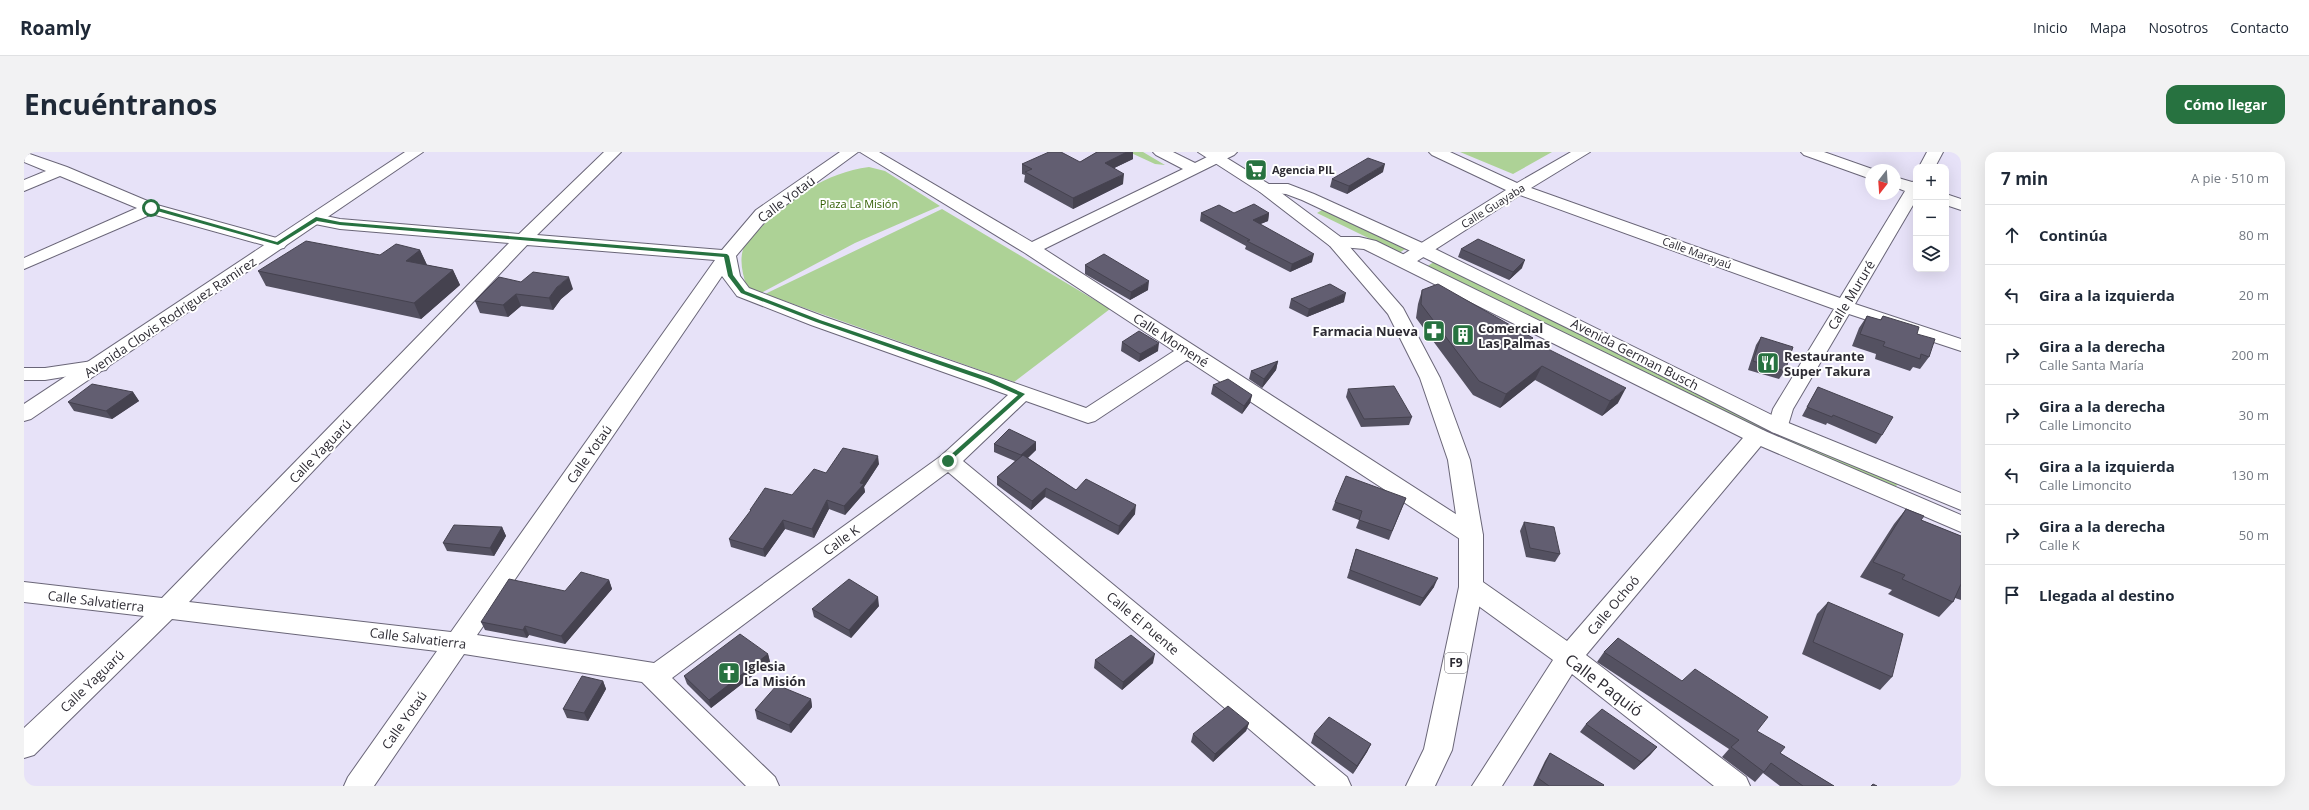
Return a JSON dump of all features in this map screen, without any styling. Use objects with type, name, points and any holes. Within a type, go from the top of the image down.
[{"type":"main road","name":"Avenida Clovis Rodriguez Ramirez","points":[[24,414],[99,366],[415,152]]},
{"type":"main road","name":"Calle Yaguarú","points":[[24,746],[167,609],[523,239],[613,152]]},
{"type":"main road","name":"Calle Yotaú","points":[[358,786],[727,256],[762,214],[850,152]]},
{"type":"main road","name":"Calle Momené","points":[[868,152],[1031,249],[1471,535]]},
{"type":"main road","points":[[1161,152],[1194,168]]},
{"type":"main road","name":"Calle Marayaú","points":[[1437,152],[1518,189],[1844,306],[1961,345]]},
{"type":"main road","name":"Calle Guayaba","points":[[1405,261],[1518,189],[1582,152]]},
{"type":"main road","points":[[1809,152],[1865,172]]},
{"type":"main road","points":[[1929,164],[1935,152]]},
{"type":"main road","points":[[1031,249],[1194,168],[1217,154]]},
{"type":"main road","name":"F9","points":[[1217,154],[1336,242],[1396,312],[1430,378],[1459,460],[1471,535],[1471,587],[1438,750],[1420,786]]},
{"type":"main road","points":[[24,156],[151,208],[278,244]]},
{"type":"main road","points":[[24,186],[61,170]]},
{"type":"main road","points":[[1901,184],[1913,187]]},
{"type":"main road","name":"Avenida German Busch","points":[[1266,189],[1288,189],[1423,250],[1920,496],[1961,524]]},
{"type":"main road","name":"Calle Mururé","points":[[1779,427],[1783,409],[1913,193]]},
{"type":"main road","points":[[1949,201],[1961,205]]},
{"type":"main road","points":[[24,264],[151,208]]},
{"type":"main road","points":[[316,219],[340,224],[727,256],[731,276],[743,292],[818,321],[1088,416],[1187,351]]},
{"type":"main road","name":"Avenida German Busch","points":[[1336,242],[1359,242],[1370,245],[1405,261],[1757,436],[1920,496],[1961,502]]},
{"type":"main road","points":[[24,374],[44,374],[99,366]]},
{"type":"main road","name":"Calle K","points":[[654,677],[948,461],[1022,394]]},
{"type":"main road","name":"Calle Ochoó","points":[[1486,786],[1569,657],[1757,436]]},
{"type":"main road","name":"Calle El Puente","points":[[948,461],[1337,786]]},
{"type":"main road","name":"Calle Paquió","points":[[1471,587],[1569,657],[1736,786]]},
{"type":"main road","name":"Calle Salvatierra","points":[[24,592],[458,643],[649,672],[766,786]]},
{"type":"green space","points":[[1129,152],[1143,152],[1165,165],[1155,164]]},
{"type":"green space","points":[[1460,152],[1552,152],[1513,174]]},
{"type":"green space","name":"Plaza La Misión","points":[[869,167],[885,171],[940,206],[855,243],[759,294],[747,288],[742,270],[741,259],[746,242],[773,216],[801,194],[833,177],[850,171]]},
{"type":"green space","points":[[942,209],[1110,309],[1014,382],[765,294]]},
{"type":"green space","points":[[1322,210],[1407,248],[1399,253],[1317,213]]},
{"type":"green space","points":[[1437,260],[1900,483],[1893,488],[1795,447],[1426,267]]},
{"type":"building","points":[[1049,152],[1061,152],[1080,162],[1097,152],[1127,152],[1105,163],[1124,174],[1073,198],[1025,172],[1032,169],[1022,164]]},
{"type":"building","points":[[1368,158],[1385,164],[1349,186],[1332,179]]},
{"type":"building","points":[[1254,204],[1269,213],[1253,220],[1314,254],[1292,264],[1247,241],[1250,240],[1201,213],[1219,205],[1234,213]]},
{"type":"building","points":[[1478,239],[1525,260],[1513,272],[1461,249]]},
{"type":"building","points":[[306,241],[380,255],[396,244],[420,250],[406,261],[453,270],[414,303],[258,271]]},
{"type":"building","points":[[1104,254],[1149,281],[1131,292],[1085,265]]},
{"type":"building","points":[[533,272],[569,277],[557,287],[549,298],[516,294],[503,305],[475,301],[499,277],[521,282]]},
{"type":"building","points":[[1330,284],[1346,293],[1309,309],[1291,299]]},
{"type":"building","points":[[1438,284],[1533,338],[1530,340],[1626,388],[1610,401],[1542,366],[1506,394],[1479,381],[1421,304],[1422,290]]},
{"type":"building","points":[[1867,316],[1881,320],[1883,316],[1919,327],[1917,334],[1935,339],[1929,357],[1921,354],[1920,359],[1883,346],[1885,342],[1860,334]]},
{"type":"building","points":[[1139,331],[1159,343],[1140,354],[1122,342]]},
{"type":"building","points":[[1761,337],[1793,347],[1785,371],[1753,361]]},
{"type":"building","points":[[1278,361],[1264,379],[1251,371]]},
{"type":"building","points":[[1228,379],[1252,395],[1244,406],[1213,385]]},
{"type":"building","points":[[92,384],[133,392],[106,411],[68,402]]},
{"type":"building","points":[[1394,386],[1412,417],[1364,419],[1348,389]]},
{"type":"building","points":[[1818,387],[1893,417],[1882,435],[1833,415],[1832,417],[1807,407]]},
{"type":"building","points":[[1009,429],[1036,442],[1021,455],[994,444]]},
{"type":"building","points":[[843,448],[878,456],[860,483],[864,484],[844,506],[827,500],[812,529],[783,520],[763,549],[729,539],[751,510],[765,488],[792,495],[814,469],[826,473]]},
{"type":"building","points":[[1023,455],[1076,490],[1086,479],[1136,505],[1119,526],[1046,488],[1032,501],[997,477]]},
{"type":"building","points":[[1346,476],[1406,498],[1392,531],[1359,520],[1362,511],[1335,502]]},
{"type":"building","points":[[1906,509],[1924,516],[1921,520],[1961,536],[1961,584],[1953,602],[1902,579],[1905,575],[1873,562]]},
{"type":"building","points":[[1524,522],[1554,527],[1560,554],[1530,548]]},
{"type":"building","points":[[454,525],[502,527],[490,548],[443,543]]},
{"type":"building","points":[[1356,549],[1438,578],[1423,598],[1350,570]]},
{"type":"building","points":[[581,572],[609,580],[561,636],[525,626],[523,630],[481,622],[509,579],[565,591]]},
{"type":"building","points":[[849,579],[878,597],[849,630],[812,609]]},
{"type":"building","points":[[1828,602],[1903,634],[1892,677],[1813,642]]},
{"type":"building","name":"Iglesia La Misión","points":[[740,634],[768,654],[709,700],[684,676]]},
{"type":"building","points":[[1131,635],[1155,654],[1123,682],[1095,660]]},
{"type":"building","points":[[1618,638],[1682,681],[1695,669],[1768,717],[1757,731],[1785,747],[1780,753],[1834,786],[1803,786],[1771,763],[1764,772],[1731,747],[1739,740],[1604,652]]},
{"type":"building","points":[[582,676],[603,681],[584,713],[563,709]]},
{"type":"building","points":[[777,685],[811,699],[789,725],[755,710]]},
{"type":"building","points":[[1228,706],[1249,723],[1215,754],[1193,734]]},
{"type":"building","points":[[1602,709],[1657,747],[1641,762],[1586,724]]},
{"type":"building","points":[[1329,717],[1371,744],[1357,766],[1314,734]]},
{"type":"building","points":[[1550,753],[1604,785],[1549,786],[1538,778]]},
{"type":"place","name":"Agencia PIL","points":[[1256,170]]},
{"type":"place","name":"Farmacia Nueva","points":[[1434,331]]},
{"type":"place","name":"Comercial Las Palmas","points":[[1463,335]]},
{"type":"place","name":"Restaurante Super Takura","points":[[1768,363]]},
{"type":"place","name":"Iglesia La Misión","points":[[729,673]]},
{"type":"route","points":[[151,208],[278,244],[316,219],[340,224],[727,256],[731,276],[743,292],[818,321],[988,380],[1022,394],[948,461]]}]
